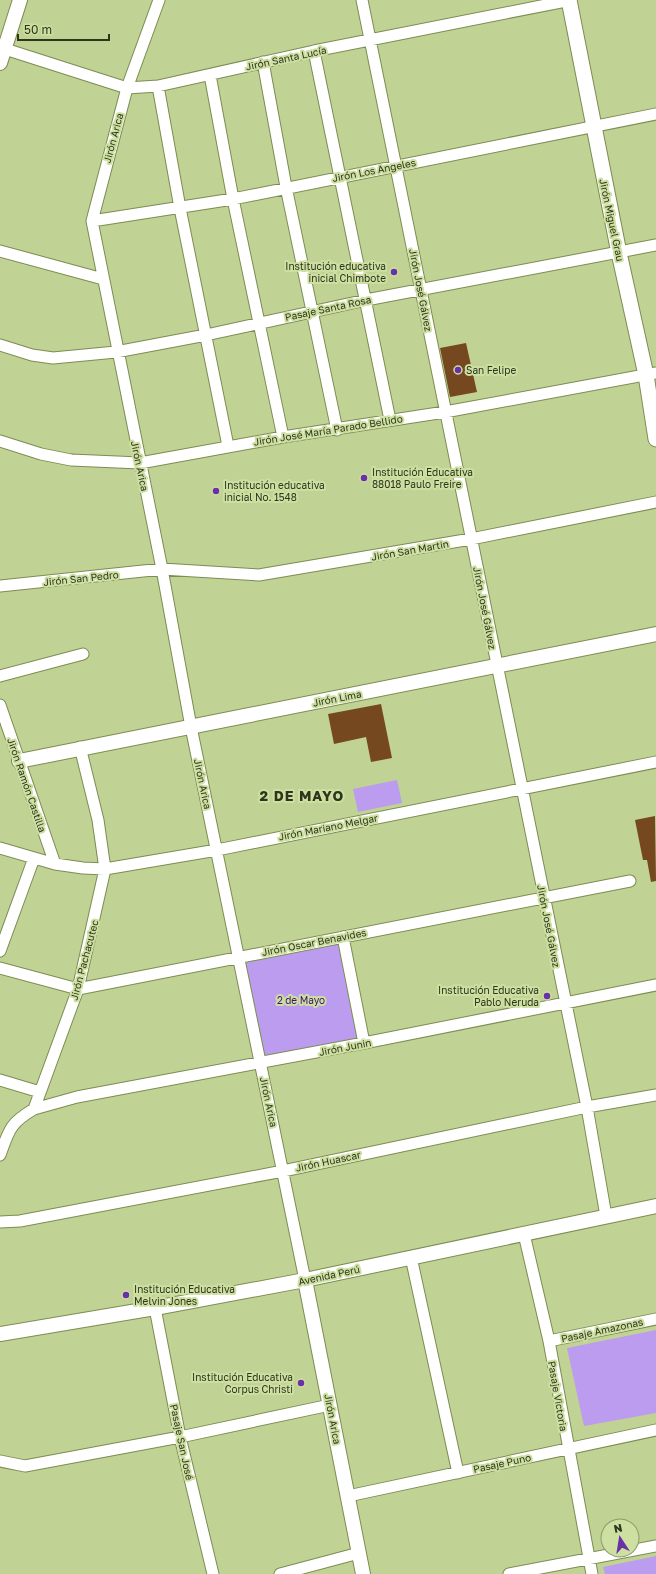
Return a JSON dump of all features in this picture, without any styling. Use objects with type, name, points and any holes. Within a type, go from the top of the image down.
[{"type":"main road","name":"Jirón Miguel Grau","points":[[570,0],[618,253],[651,374],[656,439]]},
{"type":"street","points":[[0,63],[4,46],[20,0]]},
{"type":"street","name":"Jirón Arica","points":[[160,0],[127,88],[92,221],[116,352],[162,569],[191,727],[261,1063],[364,1574]]},
{"type":"street","name":"Jirón José Gálvez","points":[[362,0],[587,1107],[606,1216]]},
{"type":"street","name":"Jirón Santa Lucía","points":[[4,46],[127,88],[158,86],[314,51],[570,0]]},
{"type":"street","points":[[314,51],[341,176],[390,420]]},
{"type":"street","points":[[263,62],[286,187],[337,430]]},
{"type":"street","points":[[210,75],[258,322],[284,437]]},
{"type":"street","points":[[158,86],[180,208],[228,446]]},
{"type":"street","name":"Jirón Los Angeles","points":[[92,221],[180,208],[233,198],[656,114]]},
{"type":"street","name":"Pasaje Santa Rosa","points":[[0,345],[32,355],[53,358],[116,352],[206,335],[258,322],[366,300],[656,245]]},
{"type":"street","points":[[0,251],[103,279]]},
{"type":"street","name":"Jirón José María Parado Bellido","points":[[0,441],[41,454],[71,460],[140,464],[228,446],[445,412],[651,374]]},
{"type":"street","name":"Jirón San Martin","points":[[162,569],[259,575],[471,539],[656,502]]},
{"type":"street","name":"Jirón San Pedro","points":[[0,586],[162,569]]},
{"type":"street","name":"Jirón Lima","points":[[19,761],[656,634]]},
{"type":"street","points":[[0,676],[83,654]]},
{"type":"street","name":"Jirón Ramón Castilla","points":[[0,705],[55,864]]},
{"type":"street","name":"Jirón Pachacutec","points":[[34,1109],[78,989],[105,869],[98,820],[80,748]]},
{"type":"street","name":"Jirón Mariano Melgar","points":[[0,848],[55,864],[82,868],[105,869],[217,850],[656,762]]},
{"type":"street","points":[[0,950],[34,858]]},
{"type":"street","name":"Jirón Oscar Benavides","points":[[0,968],[78,989],[630,882]]},
{"type":"street","points":[[343,937],[364,1043]]},
{"type":"street","name":"Jirón Junin","points":[[34,1109],[77,1097],[261,1063],[656,985]]},
{"type":"street","points":[[0,1080],[40,1092]]},
{"type":"street","name":"Jirón Huascar","points":[[0,1222],[20,1221],[283,1171],[587,1107],[656,1095]]},
{"type":"street","points":[[0,1155],[9,1129],[19,1118],[34,1109]]},
{"type":"street","name":"Avenida Perú","points":[[0,1334],[155,1308],[305,1280],[656,1206]]},
{"type":"street","name":"Pasaje Victoria","points":[[524,1234],[548,1341],[592,1574]]},
{"type":"street","points":[[411,1257],[458,1473]]},
{"type":"street","name":"Pasaje San José","points":[[155,1308],[180,1438],[213,1574]]},
{"type":"street","name":"Pasaje Amazonas","points":[[548,1341],[656,1319]]},
{"type":"street","points":[[0,1461],[25,1466],[180,1438],[330,1405]]},
{"type":"street","name":"Pasaje Puno","points":[[348,1496],[656,1430]]},
{"type":"street","points":[[509,1574],[656,1546]]},
{"type":"street","points":[[280,1574],[359,1553]]},
{"type":"green space","points":[[397,780],[402,803],[358,812],[353,789]]},
{"type":"green space","name":"2 de Mayo","points":[[342,939],[360,1041],[262,1061],[241,959]]},
{"type":"green space","points":[[656,1330],[656,1413],[584,1426],[567,1348]]},
{"type":"green space","points":[[656,1556],[656,1574],[605,1574],[603,1567]]},
{"type":"building","name":"San Felipe","points":[[466,343],[477,392],[450,397],[440,348]]},
{"type":"building","points":[[381,704],[392,758],[371,762],[366,737],[334,744],[328,714]]},
{"type":"building","points":[[655,816],[656,881],[651,882],[647,860],[643,860],[635,820]]},
{"type":"place","name":"Institución educativa inicial Chimbote","points":[[394,272]]},
{"type":"place","name":"San Felipe","points":[[458,370]]},
{"type":"place","name":"Institución Educativa 88018 Paulo Freire","points":[[364,478]]},
{"type":"place","name":"Institución educativa inicial No. 1548","points":[[216,491]]},
{"type":"place","name":"Institución Educativa Pablo Neruda","points":[[547,996]]},
{"type":"place","name":"Institución Educativa Melvin Jones","points":[[126,1295]]},
{"type":"place","name":"Institución Educativa Corpus Christi","points":[[301,1383]]},
{"type":"district","name":"2 DE MAYO","points":[[302,795]]}]
